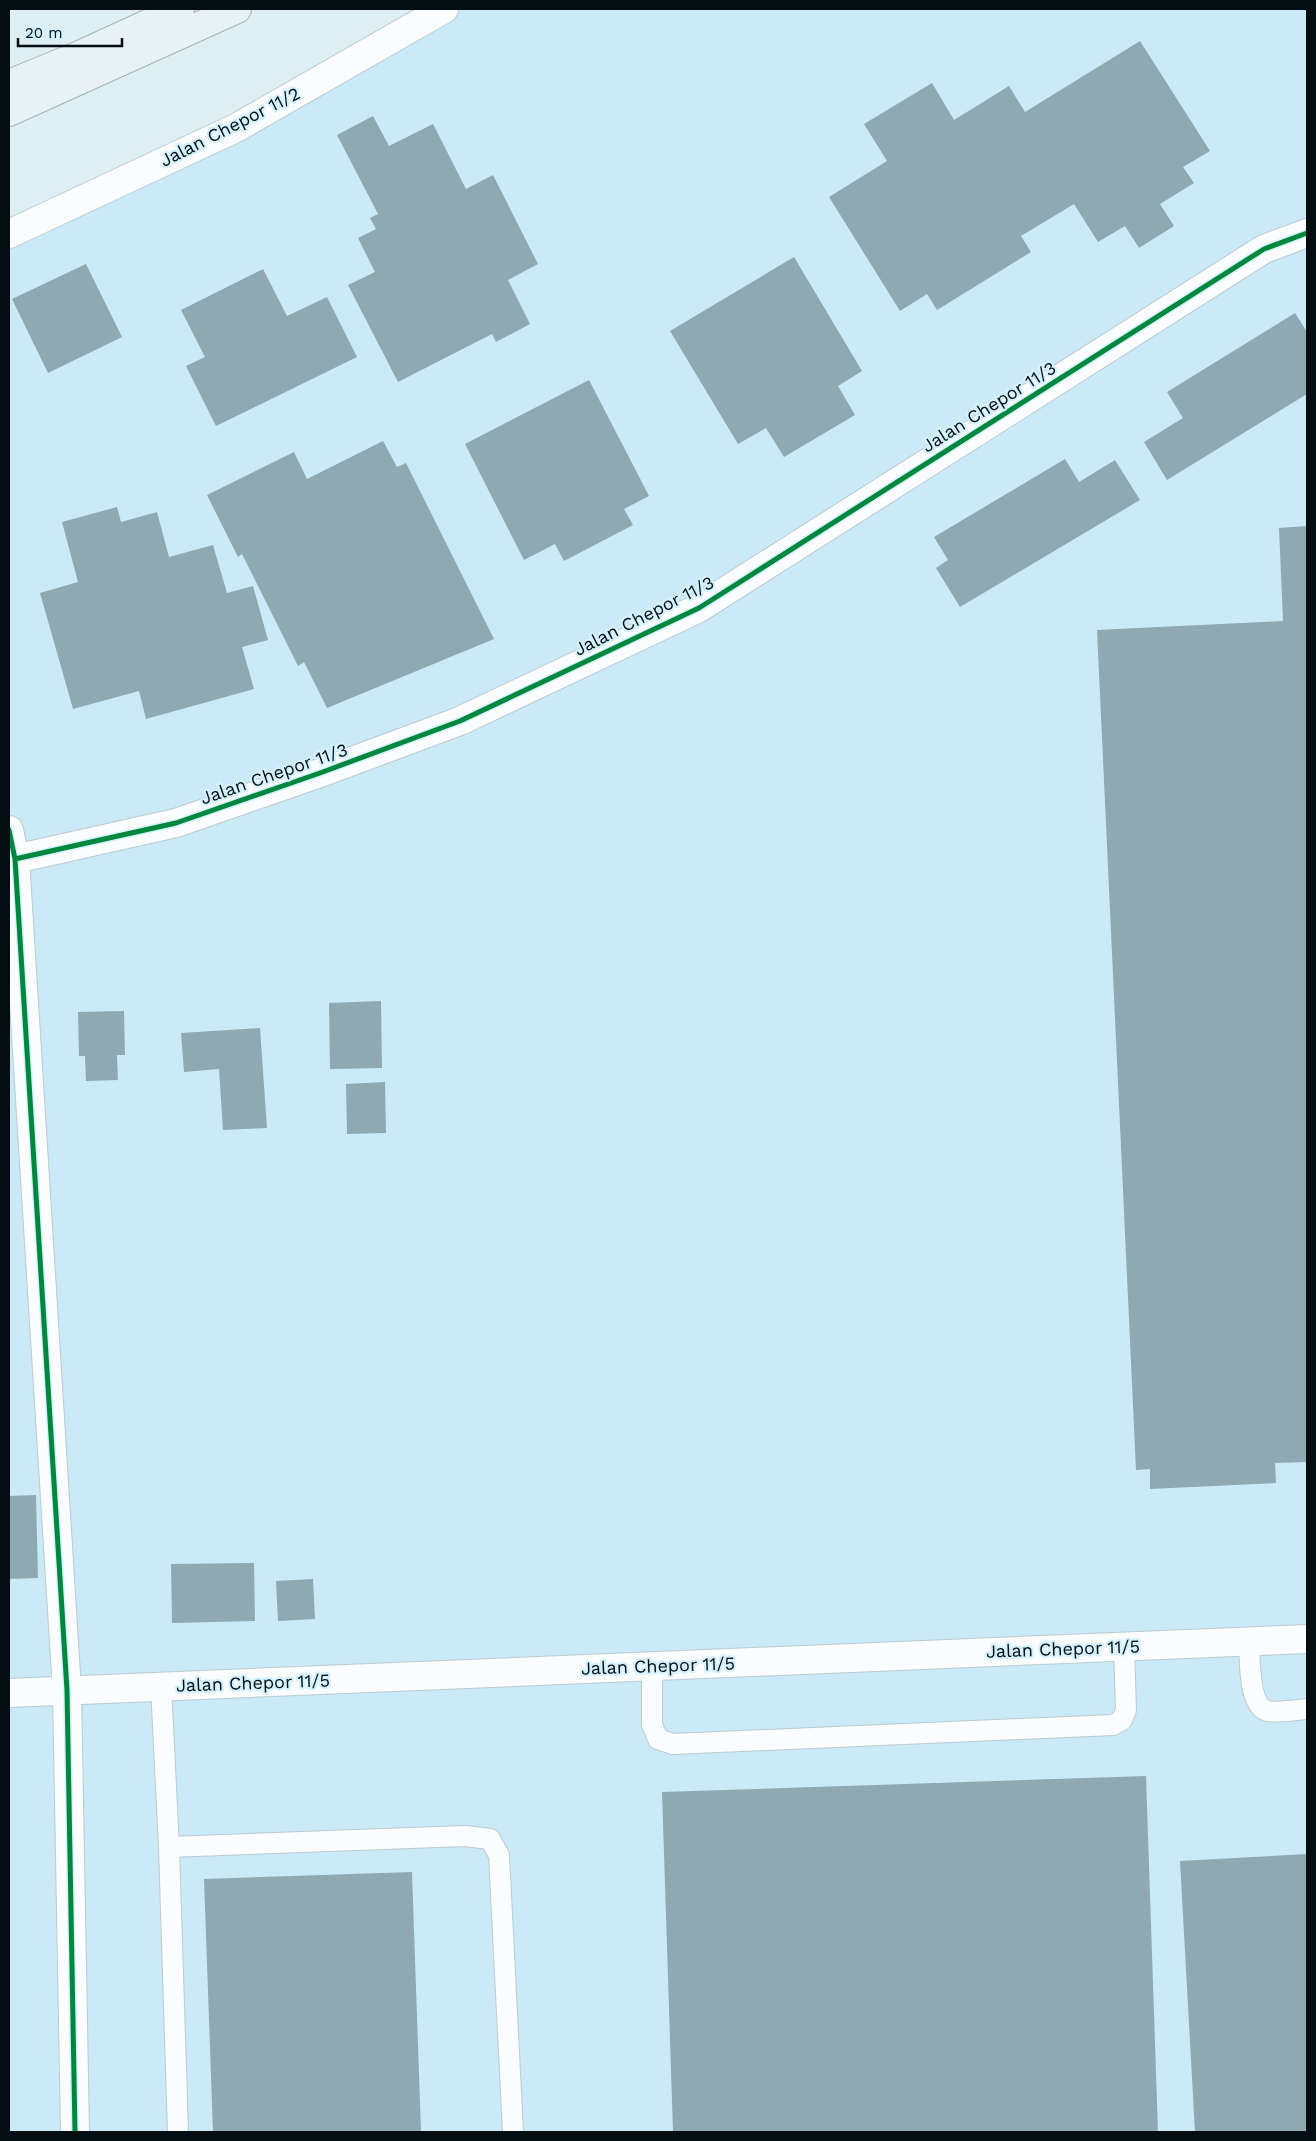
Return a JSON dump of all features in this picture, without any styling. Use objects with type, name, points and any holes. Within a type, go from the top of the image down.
[{"type":"main road","points":[[9,84],[82,54],[180,9]]},
{"type":"main road","points":[[9,112],[237,9]]},
{"type":"street","name":"Jalan Chepor 11/2","points":[[9,234],[236,128],[444,9]]},
{"type":"street","name":"Jalan Chepor 11/3","points":[[15,859],[176,823],[320,773],[460,721],[699,608],[1264,249],[1307,233]]},
{"type":"street","points":[[9,830],[15,859],[67,1690],[75,2132]]},
{"type":"street","name":"Jalan Chepor 11/5","points":[[9,1693],[1307,1639]]},
{"type":"lane","points":[[1249,1641],[1252,1690],[1258,1704],[1267,1711],[1307,1709]]},
{"type":"lane","points":[[652,1666],[652,1725],[658,1739],[673,1744],[683,1744],[1113,1725],[1122,1720],[1126,1710],[1124,1646]]},
{"type":"lane","points":[[161,1686],[170,1847],[178,2132]]},
{"type":"lane","points":[[170,1847],[465,1836],[490,1839],[499,1855],[513,2132]]},
{"type":"shaded area","points":[[455,9],[1307,9],[1307,2132],[9,2132],[9,243]]},
{"type":"building","points":[[1140,41],[1210,151],[1183,167],[1194,183],[1160,204],[1174,226],[1139,248],[1125,226],[1098,242],[1074,204],[1021,236],[1031,252],[937,310],[927,294],[900,311],[829,197],[887,161],[864,124],[932,83],[954,120],[1009,86],[1025,112]]},
{"type":"building","points":[[373,116],[389,146],[433,124],[466,189],[493,175],[538,264],[508,280],[530,324],[496,342],[492,334],[398,382],[348,285],[375,272],[358,238],[376,229],[370,218],[378,214],[337,135]]},
{"type":"building","points":[[794,257],[862,371],[838,386],[855,415],[784,457],[766,428],[738,444],[670,331]]},
{"type":"building","points":[[86,264],[122,337],[48,373],[12,299]]},
{"type":"building","points":[[263,269],[287,316],[327,297],[357,357],[216,426],[186,366],[205,357],[181,310]]},
{"type":"building","points":[[1295,313],[1307,332],[1307,394],[1167,480],[1144,442],[1183,418],[1167,392]]},
{"type":"building","points":[[589,380],[649,496],[624,509],[633,525],[564,561],[555,544],[524,560],[465,444]]},
{"type":"building","points":[[383,441],[397,467],[406,463],[494,639],[327,708],[304,662],[298,666],[242,554],[238,557],[207,495],[294,452],[307,479]]},
{"type":"building","points":[[1065,459],[1079,482],[1115,460],[1140,500],[960,607],[936,568],[948,560],[934,537]]},
{"type":"building","points":[[117,507],[121,522],[157,512],[169,557],[213,545],[227,593],[253,586],[268,640],[242,647],[254,689],[146,719],[139,691],[73,709],[40,593],[78,582],[62,522]]},
{"type":"building","points":[[1307,526],[1307,1462],[1275,1463],[1276,1483],[1150,1489],[1150,1469],[1136,1470],[1097,630],[1283,621],[1279,528]]},
{"type":"building","points":[[381,1001],[382,1068],[330,1069],[329,1003]]},
{"type":"building","points":[[124,1011],[125,1055],[117,1055],[118,1080],[86,1081],[85,1056],[79,1056],[78,1012]]},
{"type":"building","points":[[260,1028],[267,1128],[223,1130],[219,1069],[184,1072],[181,1033]]},
{"type":"building","points":[[385,1082],[386,1133],[347,1134],[346,1084]]},
{"type":"building","points":[[36,1495],[38,1578],[9,1579],[9,1496]]},
{"type":"building","points":[[254,1563],[255,1621],[172,1623],[171,1564]]},
{"type":"building","points":[[313,1579],[315,1619],[278,1621],[276,1581]]},
{"type":"building","points":[[1146,1776],[1158,2132],[673,2132],[662,1792]]},
{"type":"building","points":[[1307,1854],[1307,2132],[1195,2132],[1180,1861]]},
{"type":"building","points":[[412,1872],[421,2132],[213,2132],[204,1879]]},
{"type":"cycle path","points":[[15,859],[176,823],[320,773],[460,721],[699,608],[1264,249],[1307,233]]},
{"type":"cycle path","points":[[9,830],[15,859],[67,1690],[75,2132]]}]
